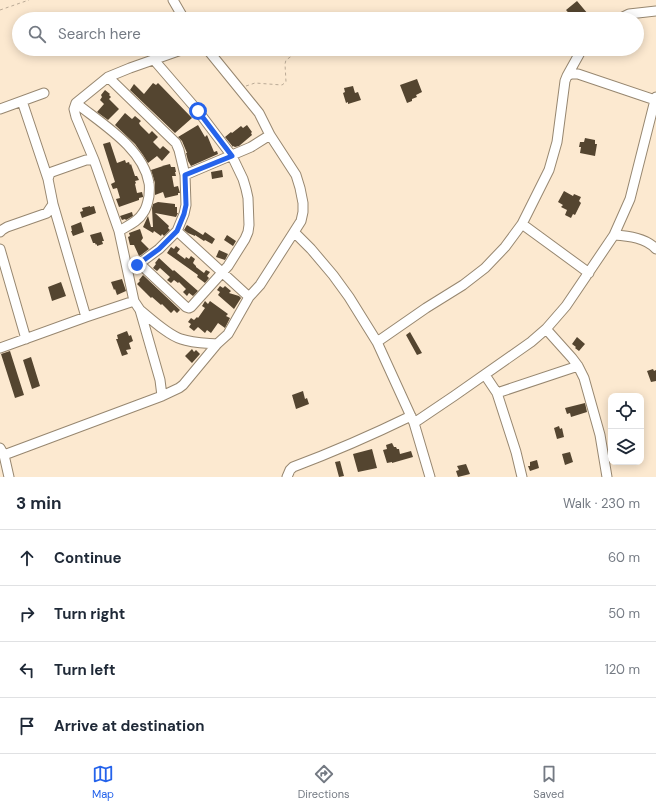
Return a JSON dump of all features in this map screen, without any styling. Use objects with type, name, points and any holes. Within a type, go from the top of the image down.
[{"type":"street","points":[[173,0],[180,12]]},
{"type":"street","points":[[642,12],[656,10]]},
{"type":"street","points":[[162,396],[160,380],[140,310],[134,301],[119,231],[74,109],[76,103],[108,77],[165,56]]},
{"type":"street","points":[[9,477],[2,452],[162,396],[183,386],[228,334],[249,297],[260,285],[301,220],[303,203],[296,176],[270,135],[259,113],[213,56]]},
{"type":"street","points":[[377,342],[426,308],[463,285],[485,268],[505,247],[522,224],[549,170],[558,142],[565,81],[578,56]]},
{"type":"street","points":[[140,264],[186,307],[191,307],[228,266],[245,239],[249,225],[248,198],[246,189],[232,156],[198,111],[154,60]]},
{"type":"street","points":[[287,477],[293,467],[377,432],[413,419],[485,375],[546,330],[566,306],[614,235],[630,199],[652,128],[655,99],[578,74],[571,74],[567,76]]},
{"type":"street","points":[[108,77],[176,142],[185,175],[186,205],[177,231],[159,249],[140,264],[127,269]]},
{"type":"street","points":[[0,109],[44,93]]},
{"type":"street","points":[[22,101],[48,179],[53,204],[86,317]]},
{"type":"street","points":[[76,103],[120,137],[138,157],[147,174],[150,185],[148,202],[144,213],[137,220],[119,231]]},
{"type":"street","points":[[185,175],[232,156],[251,147],[270,135]]},
{"type":"street","points":[[48,179],[52,172],[86,160],[94,160]]},
{"type":"street","points":[[0,232],[7,227],[47,213],[53,204]]},
{"type":"street","points":[[522,224],[589,273]]},
{"type":"street","points":[[177,231],[249,297]]},
{"type":"street","points":[[294,232],[333,275],[349,297],[377,342],[413,419],[430,477]]},
{"type":"street","points":[[614,235],[626,236],[646,242],[656,249]]},
{"type":"street","points":[[0,249],[26,339]]},
{"type":"street","points":[[0,348],[134,301]]},
{"type":"street","points":[[140,310],[172,335],[180,339],[218,344]]},
{"type":"street","points":[[546,330],[578,366],[584,378],[600,436],[607,477]]},
{"type":"street","points":[[497,392],[578,366]]},
{"type":"street","points":[[485,375],[497,392],[516,452],[522,477]]},
{"type":"path","points":[[0,10],[29,0]]},
{"type":"path","points":[[241,90],[246,86],[256,83],[284,85],[286,82],[286,60],[292,56]]},
{"type":"building","points":[[577,1],[586,12],[568,12],[566,10]]},
{"type":"building","points":[[417,79],[422,92],[416,95],[417,97],[412,99],[412,101],[407,103],[400,85]]},
{"type":"building","points":[[153,83],[156,85],[158,83],[192,118],[175,133],[130,90],[134,84],[144,94]]},
{"type":"building","points":[[353,86],[355,93],[358,92],[361,100],[348,104],[348,102],[346,103],[343,93],[345,92],[344,88]]},
{"type":"building","points":[[105,90],[110,94],[109,95],[111,97],[109,99],[119,109],[108,120],[97,112],[104,104],[100,100],[102,97],[101,95]]},
{"type":"building","points":[[125,113],[132,119],[135,116],[141,121],[139,123],[140,125],[149,134],[152,131],[158,137],[153,142],[160,149],[163,146],[170,152],[162,161],[157,156],[148,163],[135,144],[115,125]]},
{"type":"building","points":[[198,125],[205,137],[207,135],[214,152],[217,151],[218,154],[191,166],[182,141],[178,137]]},
{"type":"building","points":[[247,125],[252,132],[252,135],[239,146],[233,147],[225,137],[241,126],[243,128]]},
{"type":"building","points":[[585,138],[595,140],[595,144],[597,144],[595,156],[580,153],[580,142],[584,142]]},
{"type":"building","points":[[110,142],[117,163],[125,160],[126,163],[129,162],[130,165],[131,164],[135,176],[137,176],[139,180],[135,181],[137,193],[142,192],[143,196],[139,198],[139,200],[119,207],[116,199],[120,198],[117,188],[113,189],[111,184],[115,182],[103,144]]},
{"type":"building","points":[[170,164],[171,167],[175,167],[176,176],[172,176],[174,187],[178,186],[180,193],[178,193],[178,195],[165,198],[163,192],[155,195],[155,183],[151,170]]},
{"type":"building","points":[[222,170],[223,177],[212,179],[211,172]]},
{"type":"building","points":[[564,191],[573,196],[574,194],[581,197],[579,201],[581,203],[575,215],[573,214],[571,218],[565,215],[567,210],[561,207],[563,205],[558,202]]},
{"type":"building","points":[[158,202],[175,204],[175,207],[177,207],[178,213],[176,217],[155,213],[169,226],[168,228],[170,230],[164,236],[162,234],[161,236],[154,231],[153,233],[143,227],[148,216],[151,227],[153,227],[152,208],[153,204]]},
{"type":"building","points":[[94,206],[96,213],[82,218],[80,212],[83,211],[82,208]]},
{"type":"building","points":[[132,212],[133,216],[126,220],[122,220],[120,216]]},
{"type":"building","points":[[81,222],[84,232],[73,236],[71,226]]},
{"type":"building","points":[[187,225],[203,235],[205,232],[215,239],[212,244],[184,230]]},
{"type":"building","points":[[140,229],[143,238],[141,241],[149,249],[139,256],[134,245],[130,245],[128,237],[130,236],[129,233]]},
{"type":"building","points":[[101,232],[104,241],[102,241],[103,244],[97,246],[97,244],[96,245],[93,243],[90,235]]},
{"type":"building","points":[[227,235],[236,241],[233,246],[224,240]]},
{"type":"building","points":[[176,246],[180,249],[177,253],[185,259],[186,257],[189,259],[191,256],[195,259],[193,263],[196,267],[204,273],[206,270],[210,272],[207,276],[209,278],[205,283],[197,277],[198,275],[167,253],[171,247],[174,249]]},
{"type":"building","points":[[219,250],[228,254],[225,260],[216,257]]},
{"type":"building","points":[[159,258],[198,291],[193,296],[189,293],[187,296],[183,292],[186,289],[179,282],[178,283],[174,280],[171,283],[167,280],[170,277],[160,268],[157,271],[153,268]]},
{"type":"building","points":[[143,275],[180,310],[177,313],[174,310],[171,313],[162,304],[161,305],[152,297],[151,298],[137,284]]},
{"type":"building","points":[[122,279],[126,291],[117,295],[111,282]]},
{"type":"building","points":[[61,282],[66,296],[52,301],[48,287]]},
{"type":"building","points":[[220,286],[223,288],[225,286],[231,291],[229,293],[241,298],[234,309],[218,295],[220,292],[217,290]]},
{"type":"building","points":[[205,301],[208,304],[210,301],[228,314],[226,316],[230,318],[225,328],[218,323],[211,333],[207,330],[205,333],[198,327],[194,331],[189,327],[191,324],[188,322],[191,318],[194,320],[197,317],[198,318],[205,308],[202,306]]},
{"type":"building","points":[[127,331],[129,336],[131,335],[133,341],[129,343],[131,349],[126,350],[128,354],[122,356],[116,339],[118,339],[117,335]]},
{"type":"building","points":[[410,332],[422,353],[417,355],[406,335]]},
{"type":"building","points":[[577,337],[585,344],[579,351],[572,344]]},
{"type":"building","points":[[192,349],[194,352],[196,350],[200,354],[192,363],[185,356]]},
{"type":"building","points":[[10,351],[24,395],[15,398],[1,354]]},
{"type":"building","points":[[31,357],[40,386],[32,389],[23,360]]},
{"type":"building","points":[[653,369],[654,371],[656,370],[656,381],[651,382],[647,371]]},
{"type":"building","points":[[303,391],[305,399],[307,398],[309,404],[296,409],[292,395]]},
{"type":"building","points":[[585,403],[587,412],[571,417],[570,413],[567,414],[565,408]]},
{"type":"building","points":[[559,426],[560,429],[562,428],[564,437],[557,439],[554,428]]},
{"type":"building","points":[[392,443],[394,447],[399,449],[400,454],[411,451],[413,457],[387,463],[383,450],[387,449],[386,445]]},
{"type":"building","points":[[372,449],[377,468],[358,472],[353,454]]},
{"type":"building","points":[[570,452],[573,462],[565,465],[562,454]]},
{"type":"building","points":[[537,460],[539,468],[530,471],[528,466],[530,466],[530,462]]},
{"type":"building","points":[[340,461],[344,476],[339,477],[335,462]]},
{"type":"building","points":[[466,464],[470,474],[458,477],[456,471],[459,470],[457,466]]},
{"type":"route","points":[[137,265],[165,244],[177,231],[186,205],[185,175],[232,156],[198,111]]}]
